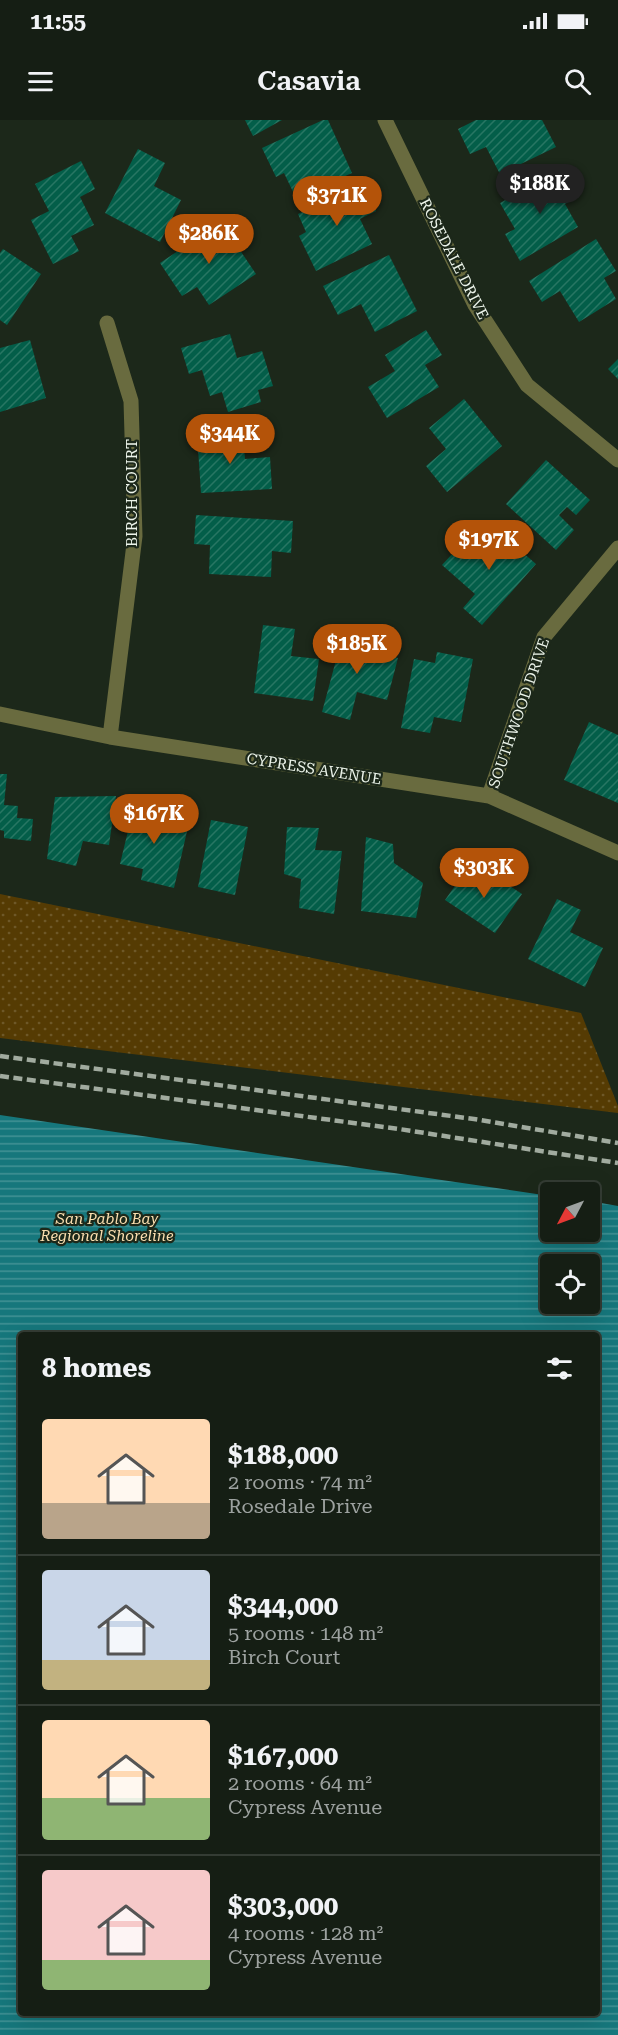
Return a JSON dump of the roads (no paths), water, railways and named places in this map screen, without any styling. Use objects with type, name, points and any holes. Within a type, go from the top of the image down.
[{"type":"street","name":"ROSEDALE DRIVE","points":[[385,120],[475,305],[528,385],[618,460]]},
{"type":"street","name":"BIRCH COURT","points":[[107,323],[131,402],[135,536],[110,737]]},
{"type":"street","name":"SOUTHWOOD DRIVE","points":[[489,796],[544,636],[618,548]]},
{"type":"street","name":"CYPRESS AVENUE","points":[[0,714],[110,737],[489,796],[618,853]]},
{"type":"water","name":"San Pablo Bay Regional Shoreline","points":[[0,1115],[540,1195],[540,1242],[600,1242],[600,1203],[618,1206],[618,2035],[0,2035]]},
{"type":"railway","points":[[0,1056],[474,1119],[618,1143]]},
{"type":"railway","points":[[0,1076],[399,1129],[618,1163]]}]
